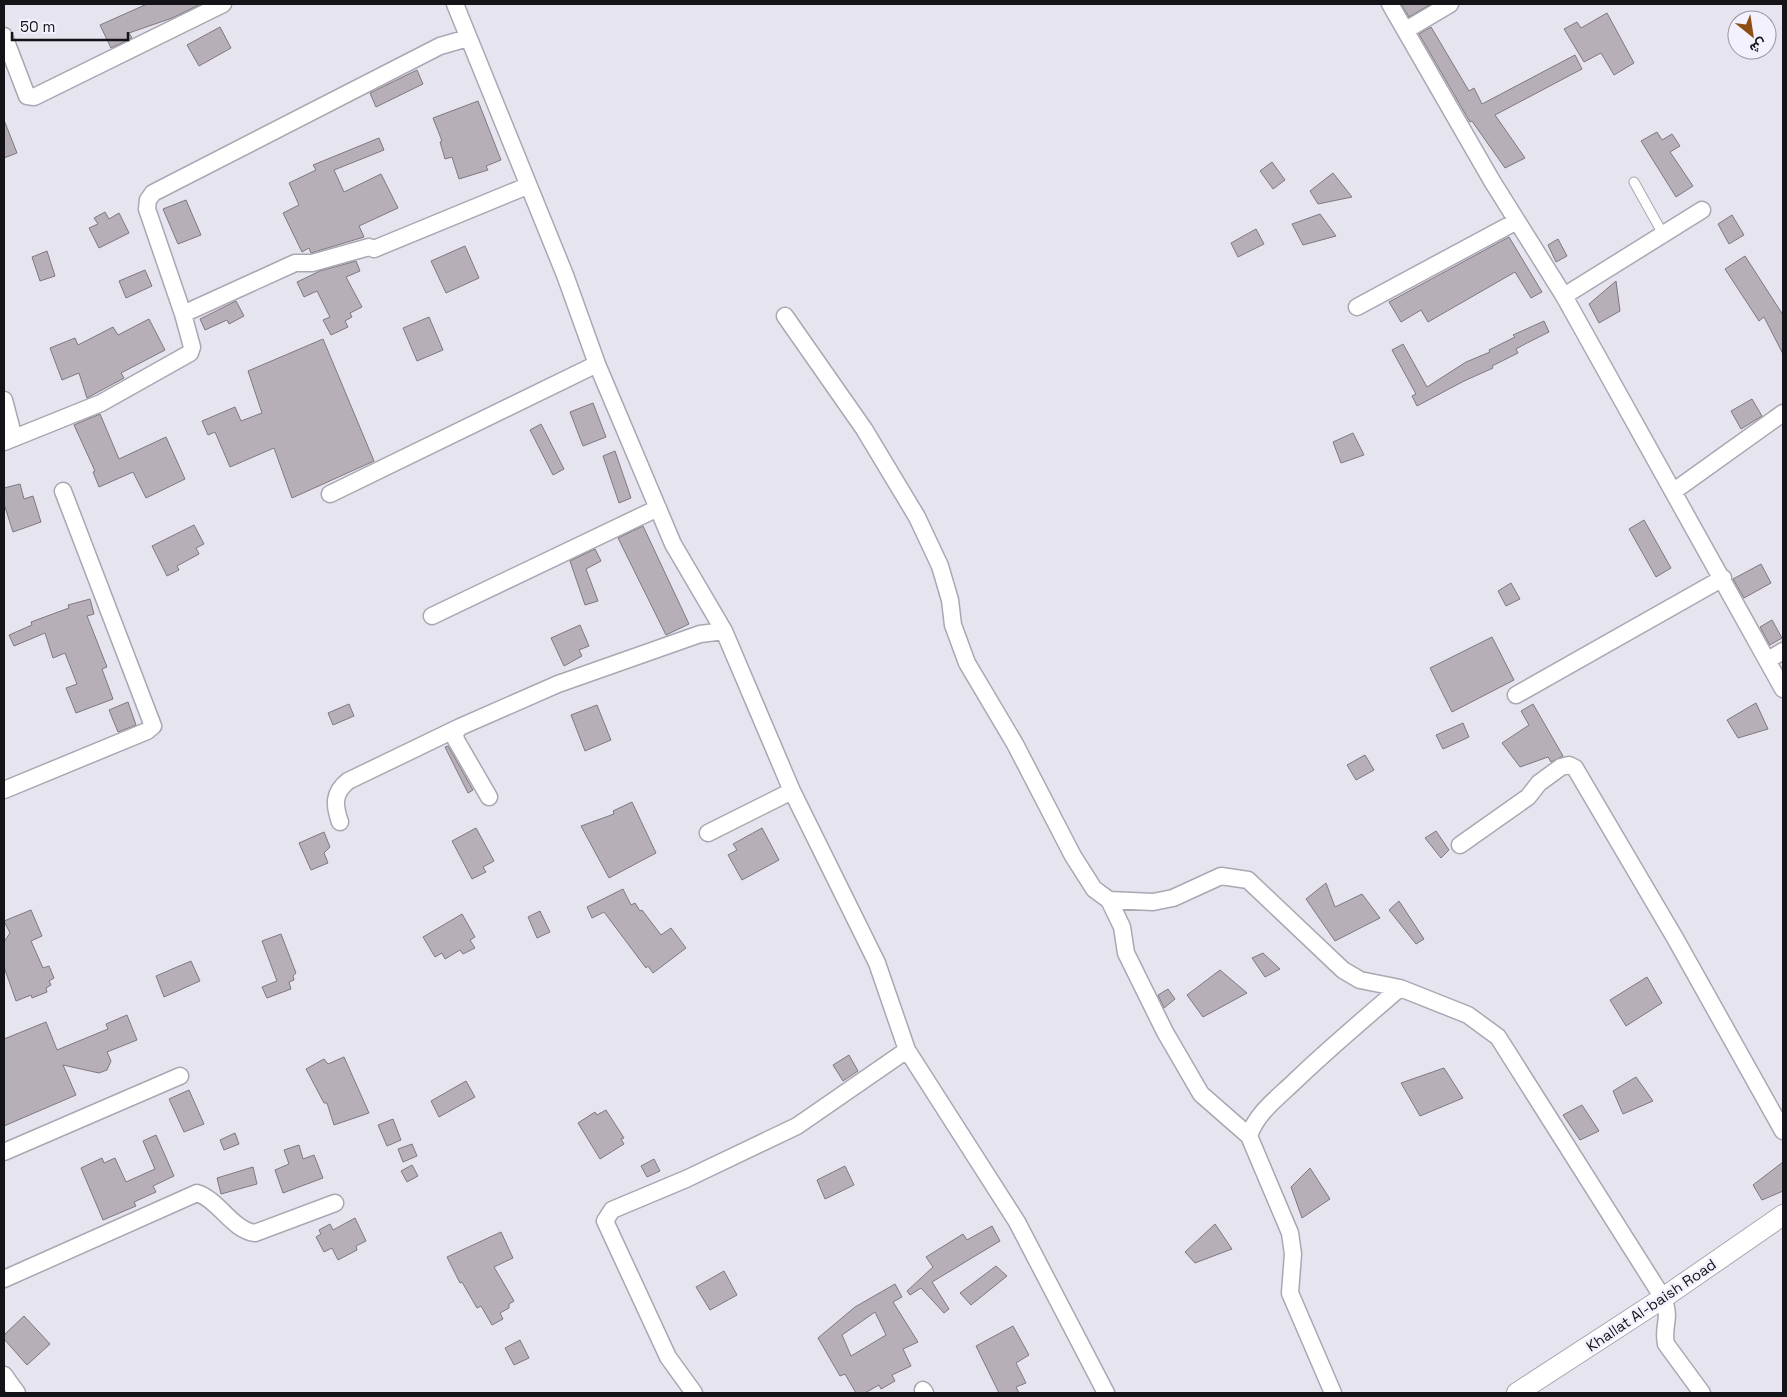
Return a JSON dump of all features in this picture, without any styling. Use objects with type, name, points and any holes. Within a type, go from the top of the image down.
[{"type":"street","points":[[4,36],[28,96],[34,98],[223,4]]},
{"type":"street","points":[[455,4],[527,186],[565,275],[597,364],[673,544],[724,631],[792,791],[877,963],[907,1050],[1017,1222],[1106,1393]]},
{"type":"street","points":[[1390,4],[1492,181],[1564,296],[1723,578],[1783,689]]},
{"type":"street","points":[[1406,30],[1450,4]]},
{"type":"street","points":[[4,400],[9,440],[101,404],[190,353],[192,347],[183,314],[147,209],[148,200],[153,193],[440,46],[468,38]]},
{"type":"street","points":[[183,314],[295,263],[303,261],[312,263],[369,247],[374,249],[527,186]]},
{"type":"street","points":[[1564,296],[1702,210]]},
{"type":"street","points":[[1357,307],[1517,221]]},
{"type":"street","points":[[786,316],[864,429],[916,517],[940,566],[950,600],[953,625],[967,663],[1015,744],[1073,856],[1094,888],[1109,900],[1122,927],[1126,954],[1165,1032],[1200,1094],[1249,1136],[1290,1232],[1293,1254],[1290,1293],[1333,1393]]},
{"type":"street","points":[[330,494],[597,364]]},
{"type":"street","points":[[1674,491],[1783,414]]},
{"type":"street","points":[[4,790],[147,731],[153,726],[64,491]]},
{"type":"street","points":[[432,616],[658,508]]},
{"type":"street","points":[[1516,694],[1723,578]]},
{"type":"street","points":[[340,822],[335,809],[335,799],[340,787],[348,781],[460,727],[558,684],[700,634],[724,631]]},
{"type":"street","points":[[1768,660],[1783,651]]},
{"type":"street","points":[[460,727],[455,733],[456,740],[490,797]]},
{"type":"street","points":[[1460,845],[1528,797],[1539,783],[1561,767],[1569,765],[1575,768],[1675,938],[1783,1131]]},
{"type":"street","points":[[708,833],[792,791]]},
{"type":"street","points":[[1109,900],[1153,902],[1173,898],[1221,876],[1248,880],[1343,970],[1360,980],[1400,988],[1468,1015],[1498,1037],[1663,1298],[1669,1312],[1664,1335],[1666,1344],[1702,1393]]},
{"type":"street","points":[[1249,1136],[1252,1126],[1271,1104],[1339,1038],[1400,988]]},
{"type":"street","points":[[694,1393],[668,1357],[605,1221],[612,1210],[686,1179],[797,1126],[907,1050]]},
{"type":"street","points":[[4,1152],[180,1076]]},
{"type":"street","points":[[4,1279],[197,1193],[213,1202],[247,1232],[255,1233],[335,1203]]},
{"type":"street","name":"Khallat Al-baish Road","points":[[1517,1393],[1663,1298],[1783,1215]]},
{"type":"lane","points":[[1634,182],[1664,234]]},
{"type":"building","points":[[147,4],[201,4],[172,18],[129,33],[132,38],[111,48],[100,25]]},
{"type":"building","points":[[1401,4],[1431,4],[1409,17]]},
{"type":"building","points":[[1607,13],[1634,63],[1614,75],[1601,53],[1584,62],[1564,29],[1577,22],[1581,28]]},
{"type":"building","points":[[220,27],[231,48],[199,66],[187,45]]},
{"type":"building","points":[[1431,27],[1469,91],[1474,88],[1482,104],[1575,55],[1582,69],[1495,115],[1525,158],[1505,168],[1472,121],[1470,122],[1419,34]]},
{"type":"building","points":[[417,70],[423,84],[376,107],[370,93]]},
{"type":"building","points":[[478,101],[501,160],[486,166],[488,170],[459,179],[452,157],[445,159],[440,142],[442,141],[433,118]]},
{"type":"building","points":[[4,120],[17,153],[4,158]]},
{"type":"building","points":[[1657,132],[1662,140],[1672,134],[1680,146],[1670,152],[1693,186],[1676,197],[1641,141]]},
{"type":"building","points":[[379,138],[384,150],[334,170],[344,192],[381,174],[398,208],[359,226],[364,237],[311,253],[309,248],[302,252],[283,213],[299,205],[289,183],[316,170],[313,165]]},
{"type":"building","points":[[1272,162],[1285,180],[1273,189],[1260,171]]},
{"type":"building","points":[[1333,173],[1352,197],[1318,204],[1310,191]]},
{"type":"building","points":[[186,200],[201,235],[178,244],[163,209]]},
{"type":"building","points":[[105,212],[109,219],[119,213],[129,233],[99,248],[89,228],[98,224],[94,218]]},
{"type":"building","points":[[1320,214],[1336,236],[1303,245],[1292,224]]},
{"type":"building","points":[[1732,215],[1744,235],[1729,244],[1718,224]]},
{"type":"building","points":[[1256,229],[1264,244],[1238,257],[1231,243]]},
{"type":"building","points":[[1509,237],[1542,292],[1531,298],[1515,272],[1428,322],[1421,310],[1401,322],[1389,302]]},
{"type":"building","points":[[1558,239],[1567,256],[1556,262],[1548,245]]},
{"type":"building","points":[[465,246],[479,278],[446,293],[431,261]]},
{"type":"building","points":[[47,251],[55,276],[40,281],[32,257]]},
{"type":"building","points":[[1745,256],[1783,315],[1783,354],[1764,317],[1759,321],[1725,269]]},
{"type":"building","points":[[356,261],[360,271],[346,277],[362,307],[350,313],[352,317],[345,321],[348,327],[331,335],[323,320],[330,317],[317,291],[304,297],[297,282],[320,271]]},
{"type":"building","points":[[145,270],[152,286],[126,298],[119,281]]},
{"type":"building","points":[[1616,281],[1620,311],[1599,323],[1589,304]]},
{"type":"building","points":[[236,301],[244,316],[229,324],[227,320],[205,330],[200,319]]},
{"type":"building","points":[[429,317],[443,350],[417,361],[403,328]]},
{"type":"building","points":[[149,319],[165,350],[121,373],[124,378],[87,398],[79,373],[62,380],[50,348],[75,338],[78,345],[113,327],[118,335]]},
{"type":"building","points":[[1544,321],[1549,332],[1516,349],[1518,353],[1492,366],[1493,368],[1417,406],[1412,396],[1416,394],[1392,350],[1403,344],[1427,387],[1466,362],[1490,352],[1489,350],[1515,337],[1513,335]]},
{"type":"building","points":[[323,339],[374,461],[292,498],[274,448],[230,467],[215,432],[208,435],[202,421],[235,407],[241,421],[262,413],[248,371]]},
{"type":"building","points":[[1752,399],[1762,416],[1741,429],[1731,411]]},
{"type":"building","points":[[593,403],[606,437],[583,446],[570,412]]},
{"type":"building","points":[[100,414],[119,459],[166,437],[185,479],[146,498],[133,472],[99,487],[93,472],[95,471],[74,425]]},
{"type":"building","points":[[541,424],[564,469],[553,475],[530,430]]},
{"type":"building","points":[[1353,433],[1364,455],[1341,463],[1333,442]]},
{"type":"building","points":[[615,451],[631,498],[619,503],[603,456]]},
{"type":"building","points":[[20,484],[24,499],[33,496],[41,522],[13,532],[4,504],[4,488]]},
{"type":"building","points":[[1644,520],[1671,568],[1656,577],[1629,529]]},
{"type":"building","points":[[194,525],[204,544],[196,548],[199,554],[177,566],[179,570],[167,576],[152,546]]},
{"type":"building","points":[[643,526],[689,624],[666,635],[618,538]]},
{"type":"building","points":[[595,549],[601,561],[586,569],[598,601],[585,605],[570,561]]},
{"type":"building","points":[[1761,564],[1771,583],[1744,598],[1733,579]]},
{"type":"building","points":[[1511,583],[1520,599],[1506,606],[1498,591]]},
{"type":"building","points":[[90,599],[94,614],[87,616],[107,667],[102,669],[113,699],[76,713],[66,688],[77,684],[65,653],[53,658],[45,633],[14,646],[9,635],[32,625],[31,622],[69,608],[68,605]]},
{"type":"building","points":[[1772,620],[1782,638],[1770,645],[1760,627]]},
{"type":"building","points":[[580,625],[589,646],[579,650],[582,656],[564,666],[551,638]]},
{"type":"building","points":[[1492,637],[1514,680],[1452,712],[1430,668]]},
{"type":"building","points":[[128,702],[136,725],[118,732],[109,710]]},
{"type":"building","points":[[1756,703],[1768,729],[1738,738],[1727,720]]},
{"type":"building","points":[[349,704],[354,716],[333,725],[328,713]]},
{"type":"building","points":[[1533,704],[1563,756],[1551,762],[1548,757],[1520,767],[1502,743],[1529,725],[1521,711]]},
{"type":"building","points":[[597,705],[611,740],[585,751],[571,715]]},
{"type":"building","points":[[1463,723],[1469,737],[1443,749],[1436,735]]},
{"type":"building","points":[[448,746],[473,790],[468,793],[445,747]]},
{"type":"building","points":[[1365,755],[1374,770],[1356,780],[1347,765]]},
{"type":"building","points":[[632,802],[656,853],[609,878],[581,826],[614,814],[613,811]]},
{"type":"building","points":[[476,828],[494,861],[483,867],[486,872],[472,879],[452,841]]},
{"type":"building","points":[[762,828],[779,860],[742,880],[728,855],[737,850],[733,844]]},
{"type":"building","points":[[1436,831],[1449,850],[1441,858],[1425,838]]},
{"type":"building","points":[[324,832],[330,847],[324,853],[328,863],[311,870],[299,843]]},
{"type":"building","points":[[1326,883],[1335,907],[1362,894],[1380,918],[1335,941],[1306,899]]},
{"type":"building","points":[[623,889],[631,905],[635,903],[640,911],[642,910],[661,935],[671,928],[686,948],[653,973],[648,966],[646,968],[604,912],[592,918],[587,907]]},
{"type":"building","points":[[1399,901],[1424,939],[1416,944],[1389,910]]},
{"type":"building","points":[[31,910],[42,936],[31,941],[43,968],[49,966],[54,978],[49,981],[51,985],[46,988],[47,992],[32,998],[31,995],[16,1001],[4,967],[4,942],[10,933],[4,921]]},
{"type":"building","points":[[540,911],[550,932],[537,938],[528,917]]},
{"type":"building","points":[[462,914],[475,937],[470,940],[475,948],[463,954],[460,950],[445,959],[442,953],[435,957],[423,937]]},
{"type":"building","points":[[281,934],[296,973],[293,976],[294,980],[289,982],[291,989],[267,998],[262,987],[277,981],[262,941]]},
{"type":"building","points":[[1263,953],[1280,969],[1265,977],[1252,958]]},
{"type":"building","points":[[191,961],[200,981],[164,997],[156,976]]},
{"type":"building","points":[[1220,970],[1247,993],[1203,1017],[1187,995]]},
{"type":"building","points":[[1647,977],[1662,1003],[1626,1026],[1610,1000]]},
{"type":"building","points":[[1168,989],[1175,999],[1164,1008],[1158,995]]},
{"type":"building","points":[[127,1015],[137,1040],[107,1052],[111,1061],[107,1070],[99,1073],[63,1065],[76,1095],[4,1126],[4,1039],[46,1022],[57,1050],[108,1029],[106,1024]]},
{"type":"building","points":[[849,1055],[858,1071],[843,1081],[833,1065]]},
{"type":"building","points":[[344,1057],[369,1113],[334,1125],[327,1103],[324,1103],[306,1069],[324,1059],[328,1064]]},
{"type":"building","points":[[1444,1068],[1463,1098],[1420,1116],[1401,1083]]},
{"type":"building","points":[[1636,1077],[1653,1101],[1623,1114],[1613,1091]]},
{"type":"building","points":[[466,1081],[475,1097],[439,1117],[431,1101]]},
{"type":"building","points":[[189,1090],[204,1124],[184,1132],[169,1099]]},
{"type":"building","points":[[1582,1105],[1599,1131],[1580,1140],[1563,1115]]},
{"type":"building","points":[[606,1110],[624,1138],[621,1139],[624,1144],[600,1159],[578,1123],[595,1112],[597,1115]]},
{"type":"building","points":[[393,1119],[401,1140],[387,1146],[378,1125]]},
{"type":"building","points":[[235,1133],[239,1144],[224,1150],[220,1140]]},
{"type":"building","points":[[156,1135],[174,1176],[153,1186],[156,1192],[134,1202],[136,1206],[103,1220],[81,1168],[102,1158],[104,1163],[115,1158],[126,1182],[155,1169],[143,1141]]},
{"type":"building","points":[[412,1144],[417,1156],[403,1162],[398,1149]]},
{"type":"building","points":[[299,1145],[303,1159],[314,1155],[323,1178],[283,1193],[275,1170],[289,1164],[284,1150]]},
{"type":"building","points":[[654,1159],[660,1171],[647,1177],[641,1166]]},
{"type":"building","points":[[1783,1162],[1783,1191],[1762,1200],[1753,1185]]},
{"type":"building","points":[[412,1165],[418,1176],[407,1182],[401,1171]]},
{"type":"building","points":[[845,1166],[854,1185],[825,1199],[817,1180]]},
{"type":"building","points":[[253,1167],[257,1184],[221,1194],[217,1178]]},
{"type":"building","points":[[1310,1168],[1330,1199],[1302,1218],[1291,1187]]},
{"type":"building","points":[[355,1218],[366,1241],[356,1246],[357,1250],[338,1260],[332,1248],[324,1252],[316,1237],[321,1234],[319,1230],[330,1224],[333,1230]]},
{"type":"building","points":[[1215,1224],[1232,1249],[1195,1263],[1185,1252]]},
{"type":"building","points":[[992,1226],[1000,1241],[932,1282],[949,1309],[944,1313],[921,1288],[910,1295],[907,1291],[933,1267],[926,1257],[963,1234],[967,1240]]},
{"type":"building","points":[[501,1232],[513,1258],[494,1267],[514,1301],[509,1304],[509,1308],[500,1313],[503,1319],[492,1325],[481,1306],[477,1308],[462,1282],[460,1283],[447,1257]]},
{"type":"building","points":[[996,1266],[1007,1276],[971,1305],[960,1293]]},
{"type":"building","points":[[724,1271],[737,1295],[710,1310],[696,1287]]},
{"type":"building","points":[[895,1284],[902,1297],[893,1302],[918,1342],[903,1349],[911,1366],[892,1375],[895,1381],[881,1389],[879,1385],[865,1393],[856,1393],[845,1374],[840,1376],[818,1338],[855,1307]],"holes":[[[875,1312],[886,1335],[851,1356],[842,1335]]]},
{"type":"building","points":[[24,1316],[50,1344],[27,1365],[4,1339],[4,1335]]},
{"type":"building","points":[[1013,1326],[1029,1355],[1016,1363],[1026,1383],[1016,1387],[1019,1393],[999,1393],[976,1346]]},
{"type":"building","points":[[520,1340],[529,1358],[514,1365],[505,1348]]}]
